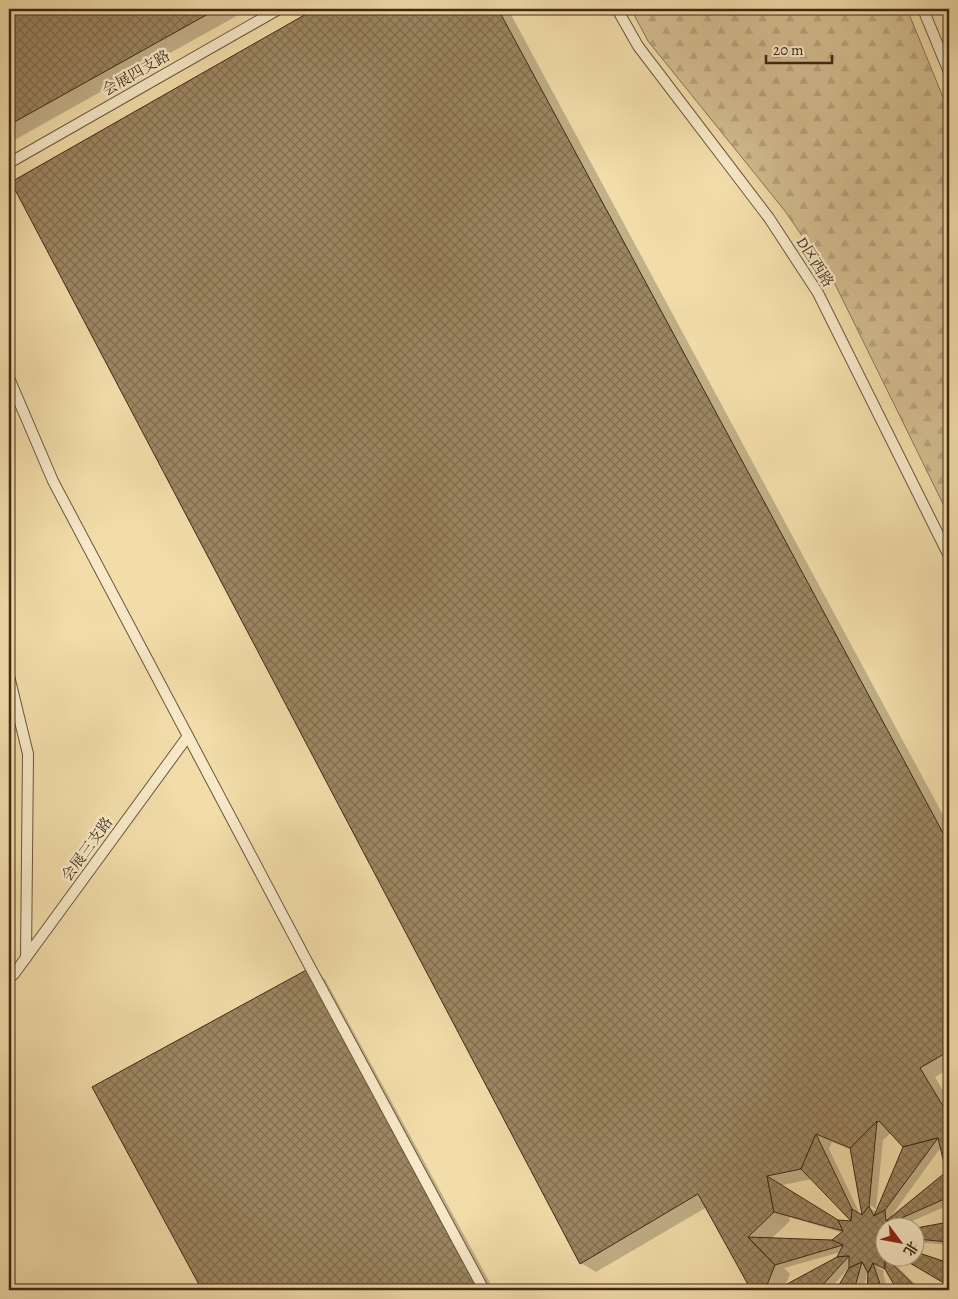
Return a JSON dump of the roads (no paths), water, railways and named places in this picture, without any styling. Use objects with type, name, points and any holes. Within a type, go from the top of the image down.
[{"type":"lane","name":"会展四支路","points":[[9,163],[279,9]]},
{"type":"lane","name":"D区西路","points":[[617,9],[638,46],[769,218],[818,293],[949,556]]},
{"type":"lane","points":[[923,9],[949,72]]},
{"type":"lane","points":[[9,378],[53,481],[308,965],[484,1290]]},
{"type":"lane","points":[[9,676],[28,754],[26,958]]},
{"type":"lane","name":"会展三支路","points":[[9,978],[26,958],[188,736]]}]
